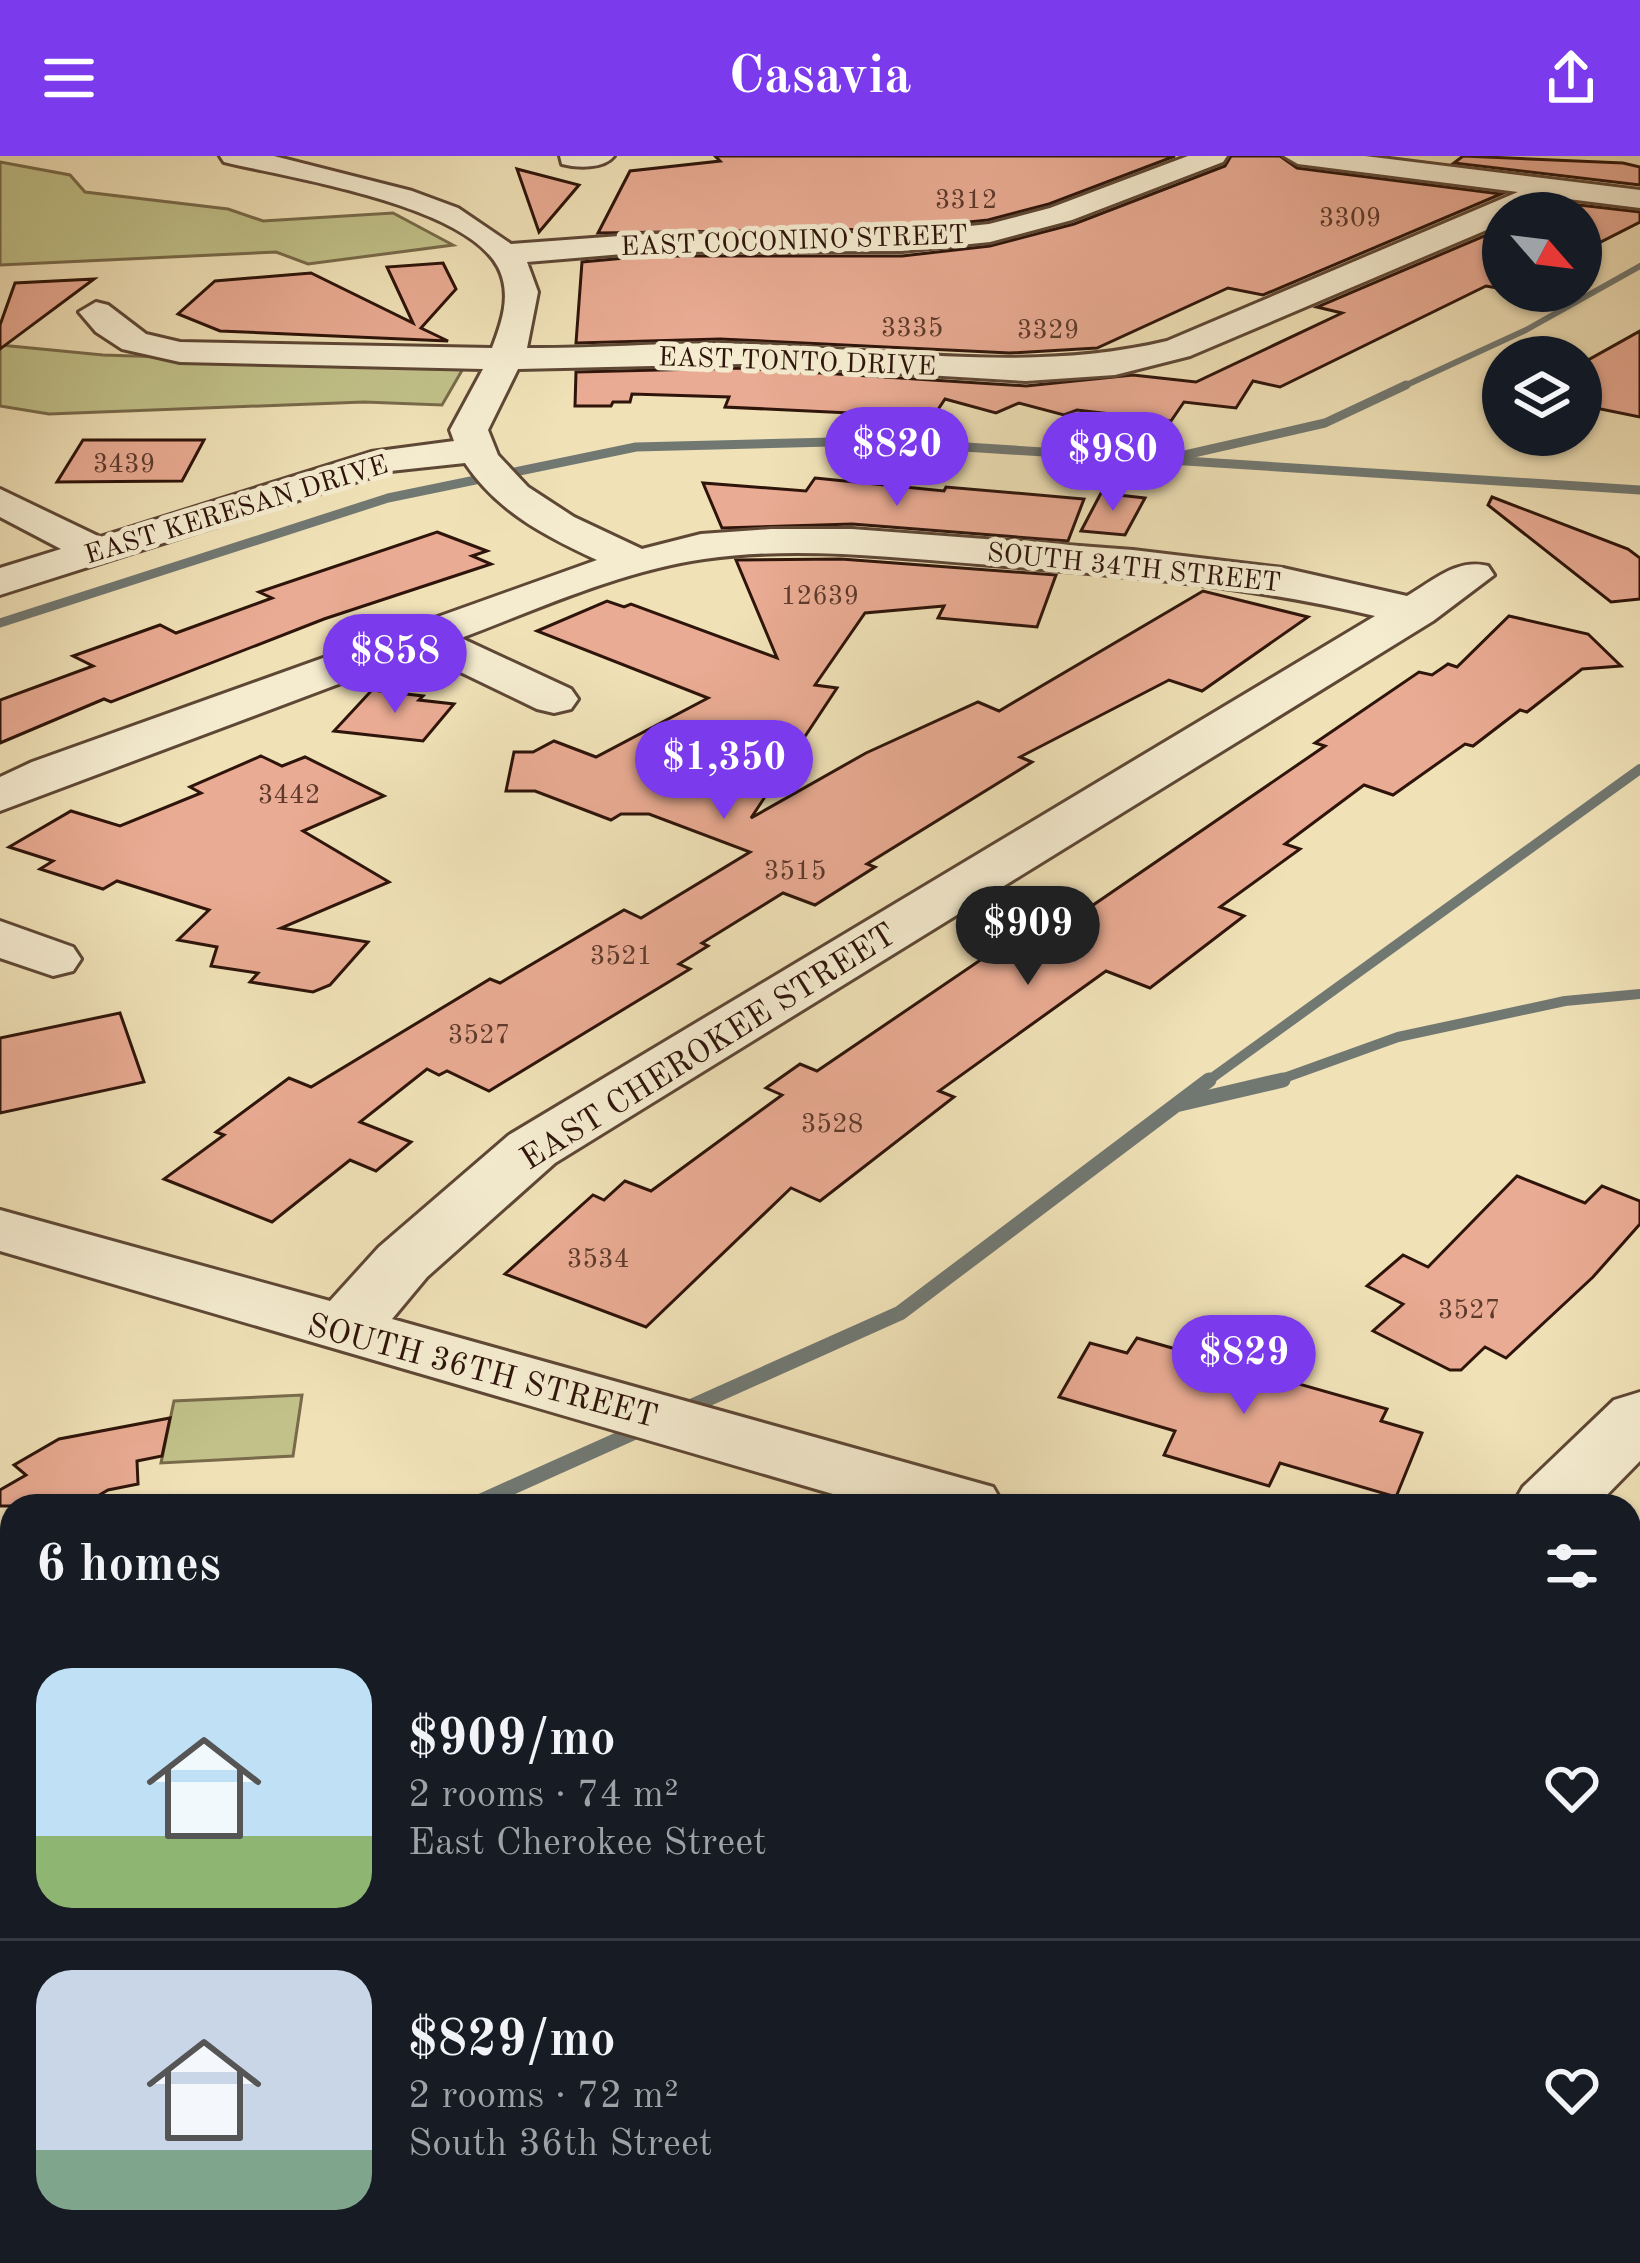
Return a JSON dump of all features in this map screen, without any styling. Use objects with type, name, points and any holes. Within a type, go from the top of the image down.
[{"type":"street","points":[[234,156],[403,197],[461,221],[505,254],[523,289],[504,358],[469,430],[486,468],[539,514],[634,561]]},
{"type":"street","name":"EAST COCONINO STREET","points":[[505,254],[647,243],[902,242],[990,233],[1061,214],[1214,156]]},
{"type":"street","points":[[1298,156],[1640,199]]},
{"type":"street","name":"EAST TONTO DRIVE","points":[[96,312],[123,339],[168,351],[504,358],[742,354],[1026,370],[1115,364],[1178,349],[1510,209],[1547,187]]},
{"type":"street","name":"EAST KERESAN DRIVE","points":[[0,582],[386,460],[486,468]]},
{"type":"street","points":[[0,501],[98,552]]},
{"type":"street","name":"SOUTH 34TH STREET","points":[[634,561],[701,547],[771,541],[852,542],[1238,574],[1417,611]]},
{"type":"street","points":[[0,796],[634,561]]},
{"type":"street","name":"EAST CHEROKEE STREET","points":[[344,1331],[403,1262],[532,1148],[1473,575]]},
{"type":"street","points":[[422,636],[554,699]]},
{"type":"street","points":[[0,938],[53,959]]},
{"type":"street","name":"SOUTH 36TH STREET","points":[[0,1230],[927,1494]]},
{"type":"street","points":[[1562,1494],[1640,1417]]},
{"type":"green space","points":[[0,162],[70,175],[85,192],[228,209],[263,221],[393,213],[453,245],[308,264],[276,252],[0,265]]},
{"type":"green space","points":[[0,345],[103,355],[464,367],[442,405],[364,402],[49,414],[0,406]]},
{"type":"green space","points":[[302,1395],[293,1456],[161,1463],[174,1401]]},
{"type":"building","points":[[715,156],[1175,156],[1049,204],[988,220],[902,229],[598,233],[630,171],[720,161]]},
{"type":"building","points":[[1231,156],[1280,156],[1297,168],[1485,192],[1482,202],[1263,295],[1228,288],[1097,348],[1010,353],[720,339],[576,343],[582,262],[647,256],[902,256],[990,246],[1074,224],[1225,166]]},
{"type":"building","points":[[1463,156],[1623,163],[1640,167],[1640,185],[1454,163]]},
{"type":"building","points":[[517,169],[579,185],[539,232]]},
{"type":"building","points":[[1602,208],[1640,212],[1640,222],[1602,241]]},
{"type":"building","points":[[1482,237],[1482,288],[1280,387],[1253,381],[1236,408],[1184,402],[1171,421],[1077,410],[1064,415],[1019,403],[996,413],[945,399],[933,417],[725,407],[729,397],[632,394],[630,402],[611,406],[575,406],[576,372],[742,368],[1026,386],[1133,375],[1196,382],[1342,313],[1317,307]]},
{"type":"building","points":[[443,263],[456,289],[421,328],[448,341],[220,331],[178,314],[215,281],[311,273],[413,323],[387,267]]},
{"type":"building","points":[[94,279],[0,349],[0,325],[15,283]]},
{"type":"building","points":[[1640,331],[1640,417],[1602,409],[1602,352]]},
{"type":"building","points":[[83,440],[204,440],[182,481],[57,482]]},
{"type":"building","points":[[815,478],[1084,499],[1068,541],[852,524],[722,528],[703,483],[806,491]]},
{"type":"building","points":[[1101,493],[1145,498],[1125,535],[1081,531]]},
{"type":"building","points":[[1492,497],[1628,549],[1640,558],[1640,599],[1611,602],[1488,505]]},
{"type":"building","points":[[437,532],[487,551],[472,556],[491,564],[324,619],[111,702],[104,699],[0,743],[0,700],[93,666],[73,656],[160,625],[176,633],[272,598],[259,592]]},
{"type":"building","points":[[841,559],[1056,575],[1037,627],[938,618],[944,606],[865,613],[815,685],[837,688],[751,818],[866,753],[978,702],[999,711],[1203,591],[1308,617],[1202,691],[1169,680],[1020,757],[1032,762],[867,864],[875,867],[815,905],[783,893],[702,943],[708,946],[679,964],[690,969],[489,1091],[447,1071],[439,1075],[427,1069],[360,1122],[411,1142],[376,1171],[350,1160],[272,1222],[164,1179],[224,1135],[216,1132],[289,1078],[311,1087],[490,979],[500,983],[624,910],[641,918],[750,852],[649,814],[621,814],[611,820],[535,791],[506,791],[514,752],[533,752],[554,741],[596,757],[708,698],[537,631],[607,601],[624,607],[631,604],[777,658],[736,560]]},
{"type":"building","points":[[1509,616],[1588,634],[1621,666],[1582,669],[1527,712],[1520,710],[1473,746],[1465,744],[1393,795],[1364,785],[1285,844],[1300,849],[1220,907],[1244,916],[1150,988],[1106,971],[939,1091],[954,1097],[820,1201],[791,1188],[646,1327],[505,1274],[593,1195],[604,1200],[625,1181],[651,1191],[782,1095],[766,1088],[800,1064],[817,1071],[1060,906],[1080,914],[1325,746],[1315,743],[1419,672],[1432,675],[1448,664],[1457,667]]},
{"type":"building","points":[[372,690],[454,704],[423,741],[334,731]]},
{"type":"building","points":[[261,756],[282,766],[305,757],[384,796],[303,831],[389,882],[281,928],[368,942],[330,985],[313,992],[250,982],[258,973],[211,966],[217,947],[178,940],[209,910],[117,881],[103,889],[40,869],[53,861],[9,847],[71,811],[120,826],[201,793],[190,787]]},
{"type":"building","points":[[120,1013],[144,1082],[0,1113],[0,1038]]},
{"type":"building","points":[[1517,1176],[1585,1203],[1602,1186],[1640,1201],[1640,1224],[1593,1277],[1506,1358],[1485,1347],[1461,1370],[1450,1370],[1373,1331],[1403,1304],[1367,1286],[1403,1255],[1428,1267]]},
{"type":"building","points":[[1137,1338],[1387,1409],[1381,1421],[1422,1433],[1397,1494],[1280,1463],[1269,1486],[1164,1455],[1175,1431],[1059,1397],[1090,1343],[1127,1353]]},
{"type":"building","points":[[170,1418],[162,1456],[137,1461],[138,1484],[101,1494],[0,1494],[26,1475],[14,1465],[59,1439]]},
{"type":"waterway","points":[[1400,388],[1526,330],[1640,266]]},
{"type":"waterway","points":[[1176,457],[1325,423],[1406,385]]},
{"type":"waterway","points":[[0,623],[388,498],[636,447],[871,441],[1640,490]]},
{"type":"waterway","points":[[1206,1083],[1640,769]]},
{"type":"waterway","points":[[1270,1083],[1398,1037],[1565,1001],[1640,994]]},
{"type":"waterway","points":[[1206,1083],[1209,1080]]},
{"type":"waterway","points":[[1180,1104],[1283,1080]]},
{"type":"waterway","points":[[681,1411],[900,1313],[1206,1083]]},
{"type":"waterway","points":[[497,1494],[644,1428]]}]
